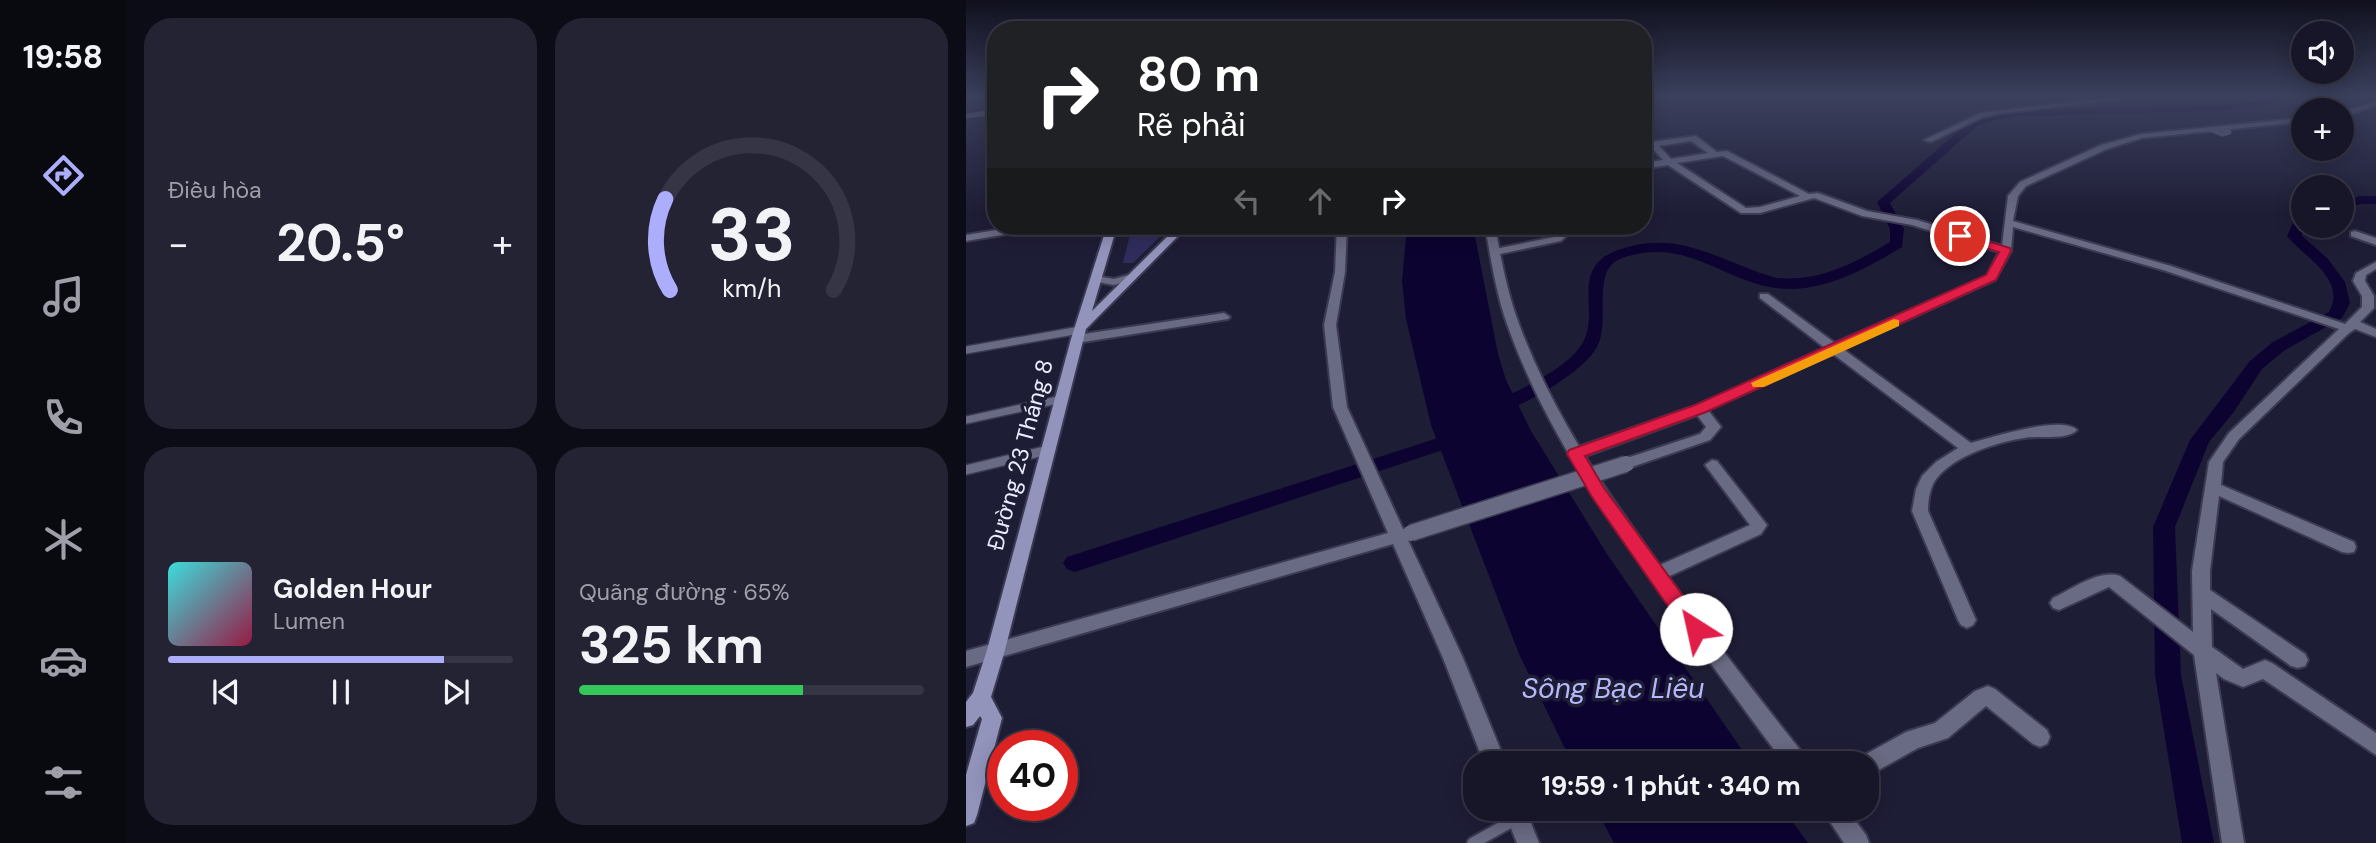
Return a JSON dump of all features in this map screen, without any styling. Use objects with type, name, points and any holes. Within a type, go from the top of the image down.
[{"type":"main road","name":"Đường 23 Tháng 8","points":[[966,718],[981,698],[996,650],[1078,334],[1109,235]]},
{"type":"main road","points":[[1078,334],[1174,235]]},
{"type":"main road","points":[[966,816],[992,718],[981,698]]},
{"type":"street","points":[[1928,140],[1938,135]]},
{"type":"street","points":[[1575,454],[1700,409],[1977,286],[1991,278],[2006,251],[2008,223],[2016,190],[2049,172],[2123,141],[2147,135]]},
{"type":"street","points":[[1715,154],[1693,138],[1654,142],[1668,161],[1744,211],[1760,210],[1817,195],[1865,214],[1895,219],[2006,251]]},
{"type":"street","points":[[1652,164],[1728,154],[1807,196]]},
{"type":"street","points":[[2008,223],[2167,268],[2313,316],[2376,333]]},
{"type":"street","points":[[966,238],[987,234]]},
{"type":"street","points":[[2355,234],[2376,242]]},
{"type":"street","points":[[1342,235],[1340,272],[1330,326],[1338,400],[1404,535],[1490,751]]},
{"type":"street","points":[[1492,235],[1513,322],[1535,375],[1575,454],[1598,493],[1788,751]]},
{"type":"street","points":[[1495,252],[1558,239],[1562,235]]},
{"type":"street","points":[[2233,843],[2203,650],[2201,571],[2216,462],[2234,436],[2369,305],[2360,281],[2361,272],[2376,265]]},
{"type":"street","points":[[1096,279],[1108,282],[1132,277]]},
{"type":"street","points":[[1764,296],[1969,449]]},
{"type":"street","points":[[1078,334],[1224,317]]},
{"type":"street","points":[[966,659],[1404,535],[1626,464],[1711,433],[1714,427],[1700,409]]},
{"type":"street","points":[[1967,620],[1920,510],[1920,496],[1932,471],[1969,449],[2023,433],[2070,430]]},
{"type":"street","points":[[1657,574],[1755,530],[1759,525],[1712,465]]},
{"type":"street","points":[[2212,487],[2348,547]]},
{"type":"street","points":[[2059,603],[2108,580],[2114,581],[2238,677],[2243,678],[2265,669],[2376,745]]},
{"type":"street","points":[[2201,593],[2298,660]]},
{"type":"street","points":[[1879,758],[1913,738],[1941,731],[1987,695],[2040,737]]},
{"type":"street","points":[[1519,821],[1528,843]]},
{"type":"street","points":[[1842,821],[1858,843]]},
{"type":"lane","points":[[966,350],[1078,334]]},
{"type":"lane","points":[[966,420],[1062,399]]},
{"type":"lane","points":[[966,470],[1048,450]]},
{"type":"lane","points":[[1472,843],[1504,821]]},
{"type":"shaded area","points":[[1130,235],[1162,235],[1133,263],[1123,263]]},
{"type":"water","name":"Sông Bạc Liêu","points":[[1406,235],[1475,235],[1498,354],[1506,380],[1531,431],[1607,554],[1743,751],[1566,751],[1519,654],[1431,425],[1406,319],[1402,281]]},
{"type":"water","points":[[1602,821],[1792,821],[1808,843],[1614,843]]},
{"type":"waterway","points":[[1491,410],[1558,373],[1589,347],[1595,325],[1598,274],[1602,265],[1610,258],[1634,249],[1656,246],[1696,254],[1777,283],[1808,283],[1840,274],[1897,244],[1897,229],[1883,202],[1960,135]]},
{"type":"waterway","points":[[2354,202],[2376,200]]},
{"type":"waterway","points":[[2198,843],[2168,675],[2164,527],[2200,440],[2226,409],[2256,365],[2279,346],[2336,315],[2342,303],[2340,285],[2323,262],[2296,238]]},
{"type":"waterway","points":[[1075,563],[1463,436]]},
{"type":"slow traffic","points":[[1758,383],[1894,323]]},
{"type":"route","points":[[1696,629],[1598,493],[1575,454],[1700,409],[1961,294],[1991,278],[2006,251],[1960,236]]}]
